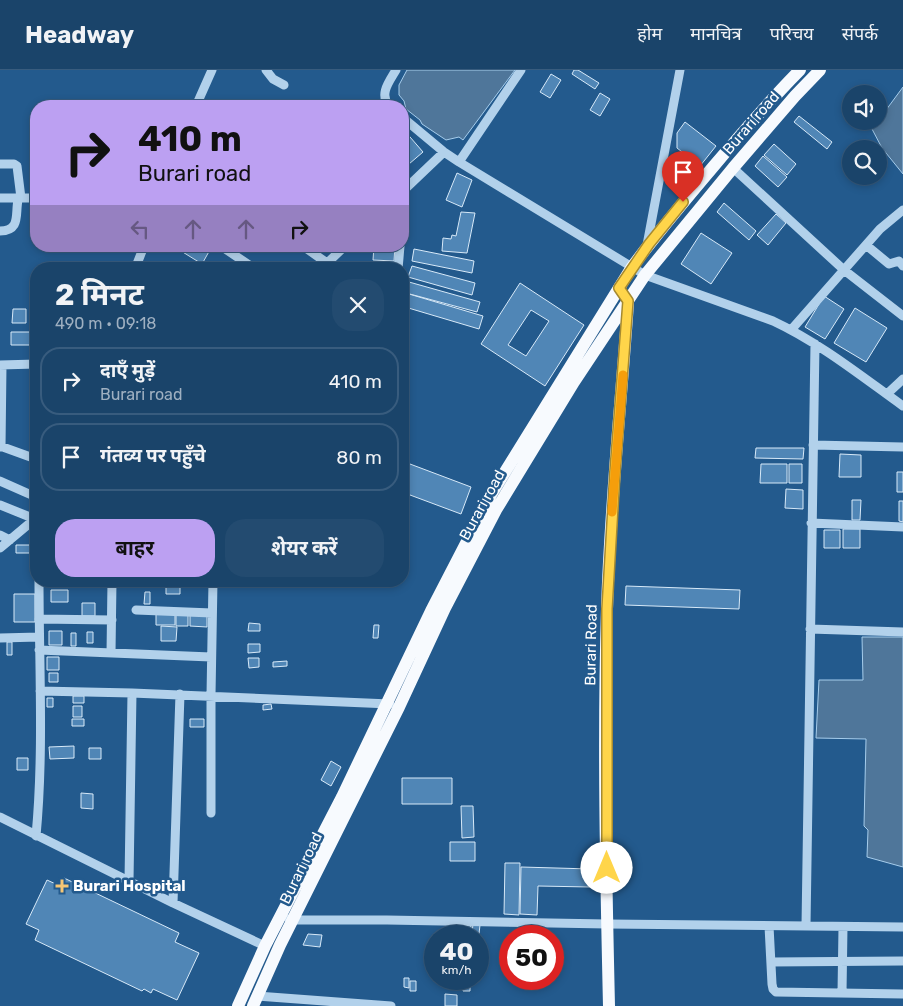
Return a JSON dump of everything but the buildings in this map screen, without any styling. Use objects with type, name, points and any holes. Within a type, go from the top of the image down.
[{"type":"main road","name":"Burari road","points":[[255,1001],[393,705],[431,610],[492,493],[632,267],[729,148],[776,94],[800,70]]},
{"type":"main road","name":"Burari road","points":[[238,1006],[280,916],[496,510],[574,382],[645,275],[733,168],[820,70]]},
{"type":"main road","points":[[619,288],[628,301]]},
{"type":"main road","name":"Burari Road","points":[[609,1006],[607,924],[607,609],[628,301]]},
{"type":"street","points":[[199,100],[212,70]]},
{"type":"street","points":[[266,70],[273,79],[284,85]]},
{"type":"street","points":[[385,100],[384,94],[396,70]]},
{"type":"street","points":[[459,162],[521,70]]},
{"type":"street","points":[[647,247],[680,70]]},
{"type":"street","points":[[409,123],[459,162],[645,275],[773,321],[791,330],[815,344],[903,406]]},
{"type":"street","points":[[409,185],[444,152]]},
{"type":"street","points":[[0,164],[14,164],[18,166],[21,198],[18,200],[16,222],[13,227],[10,230],[0,231]]},
{"type":"street","points":[[733,168],[844,270],[903,316]]},
{"type":"street","points":[[0,198],[30,198]]},
{"type":"street","points":[[791,330],[880,229],[903,210]]},
{"type":"street","points":[[866,245],[889,264],[899,261],[903,266]]},
{"type":"street","points":[[230,252],[245,262]]},
{"type":"street","points":[[309,252],[320,262]]},
{"type":"street","points":[[328,262],[339,252]]},
{"type":"street","points":[[806,926],[815,344]]},
{"type":"street","points":[[30,364],[1,365],[1,446],[30,457]]},
{"type":"street","points":[[887,394],[903,379]]},
{"type":"street","points":[[813,445],[903,447]]},
{"type":"street","points":[[0,481],[30,494]]},
{"type":"street","points":[[0,505],[30,517]]},
{"type":"street","points":[[0,548],[30,523]]},
{"type":"street","points":[[812,523],[903,527]]},
{"type":"street","points":[[0,535],[10,540]]},
{"type":"street","points":[[36,836],[41,774],[39,587]]},
{"type":"street","points":[[112,587],[112,653]]},
{"type":"street","points":[[211,813],[213,587]]},
{"type":"street","points":[[136,610],[212,613]]},
{"type":"street","points":[[39,619],[112,620]]},
{"type":"street","points":[[810,630],[903,632]]},
{"type":"street","points":[[0,638],[39,637]]},
{"type":"street","points":[[39,650],[212,657]]},
{"type":"street","points":[[40,691],[211,695],[393,705]]},
{"type":"street","points":[[129,881],[132,692]]},
{"type":"street","points":[[173,903],[180,694]]},
{"type":"street","points":[[0,818],[265,946]]},
{"type":"street","points":[[280,916],[293,920],[903,927]]},
{"type":"street","points":[[769,926],[772,984],[773,990],[776,992],[903,994]]},
{"type":"street","points":[[842,926],[842,993]]},
{"type":"street","points":[[771,962],[903,961]]},
{"type":"street","points":[[255,1001],[391,1006]]},
{"type":"water","points":[[407,70],[515,70],[463,140],[459,137],[446,140],[422,124],[409,111],[409,100],[403,100],[399,95],[399,85]]},
{"type":"water","points":[[903,87],[903,174],[887,154],[887,140],[878,140],[873,130],[887,130],[887,109]]},
{"type":"water","points":[[862,637],[903,637],[903,867],[867,857],[868,830],[864,826],[866,739],[816,738],[819,680],[863,680]]},
{"type":"slow traffic","points":[[612,512],[623,375]]},
{"type":"place","name":"Burari Hospital","points":[[62,886]]},
{"type":"route","points":[[607,868],[607,609],[610,539],[628,301],[619,288],[660,229],[683,202]]}]
